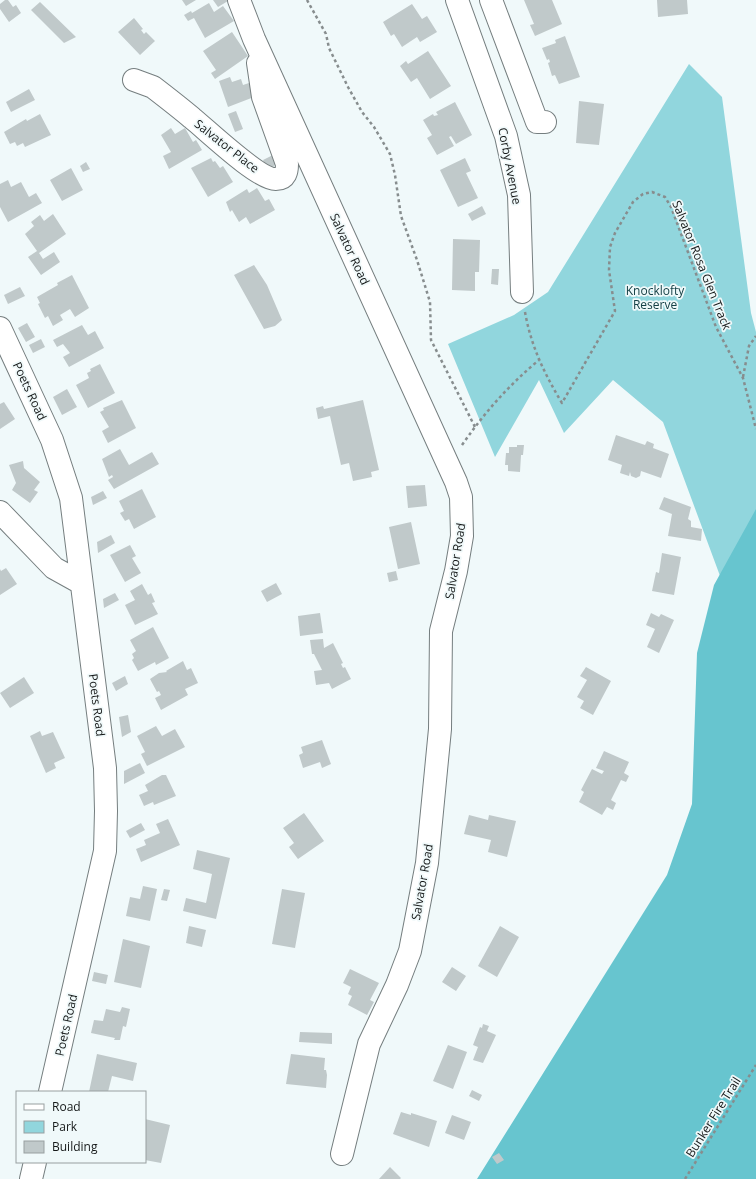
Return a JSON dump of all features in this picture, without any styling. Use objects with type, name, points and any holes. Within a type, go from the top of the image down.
[{"type":"street","name":"Salvator Road","points":[[239,0],[254,39],[456,482],[461,497],[462,521],[456,571],[441,631],[440,729],[427,862],[410,951],[397,985],[369,1044],[342,1154]]},
{"type":"street","name":"Corby Avenue","points":[[458,0],[506,136],[518,195],[522,292]]},
{"type":"street","points":[[490,0],[537,122],[545,122]]},
{"type":"street","name":"Salvator Place","points":[[134,80],[153,87],[249,166],[270,178],[281,178],[287,171],[287,164],[263,98],[254,39]]},
{"type":"street","name":"Poets Road","points":[[0,328],[52,440],[71,498],[105,768],[105,851],[50,1091]]},
{"type":"street","points":[[0,512],[54,568],[81,583]]},
{"type":"street","points":[[31,1179],[35,1163]]},
{"type":"path","points":[[307,0],[326,34],[329,48],[348,87],[362,112],[390,154],[395,175],[401,216],[430,302],[432,340],[475,427]]},
{"type":"path","name":"Salvator Rosa Glen Track","points":[[522,292],[530,336],[541,368],[562,403],[615,311],[609,270],[610,247],[615,233],[632,202],[643,194],[652,192],[665,197],[671,207],[716,327],[743,378],[756,429]]},
{"type":"path","name":"Salvator Rosa Glen Track","points":[[743,378],[749,346],[756,336]]},
{"type":"path","points":[[448,466],[475,427],[512,382],[539,360]]},
{"type":"path","name":"Bunker Fire Trail","points":[[685,1179],[756,1066]]},
{"type":"green space","name":"Knocklofty Reserve","points":[[689,64],[722,97],[751,313],[756,332],[756,673],[663,422],[613,380],[564,433],[539,380],[495,457],[448,344],[514,315],[548,292]]},
{"type":"shaded area","points":[[756,509],[756,1179],[477,1179],[667,875],[692,804],[697,653],[714,585]]},
{"type":"building","points":[[5,0],[8,0],[13,7],[16,5],[21,13],[9,22],[0,9],[0,4]]},
{"type":"building","points":[[182,0],[196,0],[186,6]]},
{"type":"building","points":[[213,0],[228,0],[228,1],[218,7]]},
{"type":"building","points":[[524,0],[552,0],[562,24],[535,36],[530,25],[534,24]]},
{"type":"building","points":[[657,0],[687,0],[688,14],[658,17]]},
{"type":"building","points":[[40,2],[76,37],[64,43],[31,10]]},
{"type":"building","points":[[209,3],[214,12],[223,6],[234,21],[205,38],[194,18],[188,21],[184,15],[191,11],[192,13]]},
{"type":"building","points":[[412,4],[422,19],[427,16],[437,32],[420,42],[417,37],[402,47],[394,34],[391,36],[383,22]]},
{"type":"building","points":[[134,18],[143,29],[141,30],[144,34],[146,32],[155,41],[140,55],[118,32]]},
{"type":"building","points":[[232,32],[248,56],[215,79],[211,73],[216,70],[203,51]]},
{"type":"building","points":[[565,36],[580,77],[559,84],[555,75],[552,76],[548,63],[550,62],[549,59],[547,60],[542,48],[556,43],[555,40]]},
{"type":"building","points":[[428,51],[451,86],[430,99],[417,78],[411,82],[400,66],[406,61],[408,64]]},
{"type":"building","points":[[230,77],[232,82],[241,79],[243,85],[249,83],[254,97],[228,107],[219,81]]},
{"type":"building","points":[[29,89],[35,100],[11,112],[6,102]]},
{"type":"building","points":[[579,101],[604,104],[599,145],[576,143]]},
{"type":"building","points":[[455,102],[472,135],[456,144],[451,136],[449,137],[454,146],[437,155],[427,138],[432,135],[423,120],[433,114],[434,116],[438,115],[436,112]]},
{"type":"building","points":[[236,111],[243,129],[235,132],[228,114]]},
{"type":"building","points":[[40,114],[51,135],[25,147],[23,143],[17,146],[15,142],[10,144],[4,132],[26,119],[27,121]]},
{"type":"building","points":[[171,128],[175,134],[185,128],[193,142],[196,140],[202,150],[169,169],[163,156],[171,152],[161,135]]},
{"type":"building","points":[[277,153],[281,162],[268,169],[263,160]]},
{"type":"building","points":[[211,158],[220,168],[223,166],[233,182],[208,197],[191,168]]},
{"type":"building","points":[[465,158],[471,171],[466,173],[478,198],[458,207],[440,170]]},
{"type":"building","points":[[86,162],[90,169],[83,172],[80,166]]},
{"type":"building","points":[[71,168],[83,190],[62,201],[50,180]]},
{"type":"building","points":[[8,180],[11,187],[21,182],[29,197],[36,193],[42,203],[8,222],[0,207],[0,184]]},
{"type":"building","points":[[257,188],[265,201],[269,199],[275,210],[250,224],[246,217],[239,222],[232,210],[230,212],[226,202],[247,189],[249,193]]},
{"type":"building","points":[[482,206],[486,214],[472,221],[468,214]]},
{"type":"building","points":[[53,214],[66,234],[39,253],[43,259],[54,252],[60,262],[41,275],[28,257],[37,251],[25,234],[34,226],[31,222],[40,215],[44,221]]},
{"type":"building","points":[[453,239],[480,240],[479,272],[475,272],[475,291],[452,290]]},
{"type":"building","points":[[254,265],[267,285],[282,320],[275,326],[264,329],[234,275]]},
{"type":"building","points":[[492,269],[499,269],[498,285],[491,284]]},
{"type":"building","points":[[72,275],[89,308],[75,317],[70,309],[60,315],[63,320],[53,326],[48,316],[45,318],[38,304],[40,303],[37,297],[58,285],[57,283]]},
{"type":"building","points":[[20,287],[25,296],[8,304],[4,295]]},
{"type":"building","points":[[27,323],[35,337],[26,342],[18,328]]},
{"type":"building","points":[[82,325],[88,335],[95,331],[104,348],[69,367],[63,357],[70,353],[63,344],[57,347],[53,340]]},
{"type":"building","points":[[41,339],[45,347],[33,353],[29,345]]},
{"type":"building","points":[[100,364],[115,393],[88,408],[76,385],[89,378],[87,373],[91,371],[90,369]]},
{"type":"building","points":[[67,389],[77,407],[62,415],[53,397]]},
{"type":"building","points":[[122,400],[136,428],[108,443],[102,431],[109,427],[100,412],[104,410],[103,408]]},
{"type":"building","points":[[363,400],[379,470],[371,472],[372,477],[353,481],[349,463],[341,465],[330,416],[318,419],[316,408],[323,406],[324,409]]},
{"type":"building","points":[[4,402],[15,419],[0,429],[0,404]]},
{"type":"building","points":[[616,435],[645,445],[647,441],[654,444],[653,448],[669,454],[661,478],[641,471],[640,476],[636,478],[631,476],[630,472],[629,476],[620,473],[622,465],[608,460]]},
{"type":"building","points":[[517,445],[524,445],[523,455],[521,455],[520,472],[508,471],[508,465],[505,465],[506,453],[509,453],[509,447],[517,447]]},
{"type":"building","points":[[120,449],[129,465],[152,452],[159,464],[114,489],[108,480],[113,477],[112,475],[109,477],[102,459]]},
{"type":"building","points":[[23,461],[24,468],[40,482],[34,490],[38,492],[30,503],[12,490],[16,483],[9,465]]},
{"type":"building","points":[[425,485],[427,506],[408,508],[406,486]]},
{"type":"building","points":[[142,489],[156,517],[134,529],[129,519],[125,521],[120,513],[124,511],[119,501]]},
{"type":"building","points":[[103,491],[107,498],[93,505],[91,497]]},
{"type":"building","points":[[664,497],[691,507],[688,519],[691,521],[691,527],[702,529],[701,541],[668,536],[672,514],[659,509]]},
{"type":"building","points":[[411,522],[420,564],[398,569],[389,527]]},
{"type":"building","points":[[111,535],[115,543],[98,553],[97,542]]},
{"type":"building","points":[[130,545],[136,556],[132,558],[141,573],[125,582],[110,555]]},
{"type":"building","points":[[662,553],[681,557],[674,595],[652,591],[656,572],[659,573]]},
{"type":"building","points":[[6,568],[17,584],[0,595],[0,569],[1,571]]},
{"type":"building","points":[[396,571],[398,580],[389,582],[387,573]]},
{"type":"building","points":[[276,583],[282,594],[267,602],[261,591]]},
{"type":"building","points":[[142,584],[148,595],[151,593],[155,602],[152,603],[158,614],[135,625],[125,605],[135,600],[130,591]]},
{"type":"building","points":[[115,593],[119,600],[104,608],[103,599]]},
{"type":"building","points":[[320,613],[323,633],[300,636],[298,616]]},
{"type":"building","points":[[651,613],[659,617],[661,614],[674,620],[659,653],[647,647],[655,629],[646,625]]},
{"type":"building","points":[[153,627],[169,658],[156,665],[155,662],[138,671],[132,660],[134,658],[132,654],[136,651],[130,640]]},
{"type":"building","points":[[323,639],[324,648],[333,643],[343,663],[341,664],[343,668],[345,667],[351,679],[332,689],[329,683],[316,685],[314,671],[322,670],[314,654],[312,654],[310,640]]},
{"type":"building","points":[[183,661],[187,670],[191,668],[198,683],[185,689],[188,695],[161,710],[155,698],[161,695],[159,691],[157,692],[150,679],[159,673],[167,672],[166,671]]},
{"type":"building","points":[[586,667],[611,681],[593,715],[580,708],[584,701],[577,697],[587,680],[580,676]]},
{"type":"building","points":[[125,676],[128,684],[116,691],[112,683]]},
{"type":"building","points":[[24,677],[34,693],[10,708],[0,693]]},
{"type":"building","points":[[128,715],[131,732],[122,737],[119,717]]},
{"type":"building","points":[[156,726],[162,736],[175,729],[185,747],[147,766],[141,754],[145,752],[137,736]]},
{"type":"building","points":[[40,731],[42,736],[53,732],[65,758],[54,763],[56,768],[46,773],[30,736]]},
{"type":"building","points":[[322,740],[331,764],[322,768],[320,762],[303,768],[299,755],[303,753],[301,747]]},
{"type":"building","points":[[604,751],[629,762],[624,773],[629,776],[626,782],[621,780],[611,800],[616,803],[613,810],[607,807],[602,815],[579,802],[584,792],[581,790],[592,769],[602,774],[604,771],[596,768]]},
{"type":"building","points":[[140,763],[145,773],[124,784],[124,771]]},
{"type":"building","points":[[162,775],[166,775],[176,796],[154,805],[153,802],[144,806],[139,795],[148,791],[145,785]]},
{"type":"building","points":[[304,813],[324,841],[298,859],[289,847],[294,843],[283,828]]},
{"type":"building","points":[[469,815],[488,820],[489,815],[516,821],[507,857],[488,852],[491,840],[464,834]]},
{"type":"building","points":[[168,819],[180,845],[141,862],[136,849],[146,845],[144,840],[160,833],[156,824]]},
{"type":"building","points":[[141,823],[145,830],[130,838],[126,831]]},
{"type":"building","points":[[197,850],[230,858],[216,919],[183,911],[186,898],[206,903],[212,874],[193,869]]},
{"type":"building","points":[[143,886],[157,889],[150,921],[126,916],[130,897],[140,899]]},
{"type":"building","points":[[164,889],[170,890],[167,901],[161,900]]},
{"type":"building","points":[[282,889],[305,893],[295,948],[272,944]]},
{"type":"building","points":[[189,926],[206,930],[202,947],[186,943]]},
{"type":"building","points":[[500,926],[519,937],[497,977],[478,966]]},
{"type":"building","points":[[123,939],[150,946],[141,988],[114,982]]},
{"type":"building","points":[[452,967],[466,976],[456,991],[442,982]]},
{"type":"building","points":[[350,969],[379,983],[370,1000],[374,1002],[367,1015],[348,1005],[352,996],[348,994],[351,987],[343,983]]},
{"type":"building","points":[[94,972],[108,975],[106,984],[92,981]]},
{"type":"building","points":[[122,1007],[130,1009],[126,1027],[123,1026],[120,1040],[114,1040],[115,1038],[91,1033],[94,1020],[103,1021],[106,1009],[120,1012]]},
{"type":"building","points":[[483,1024],[489,1026],[487,1031],[496,1035],[483,1063],[473,1060],[478,1047],[473,1045],[480,1027],[482,1028]]},
{"type":"building","points":[[300,1032],[332,1033],[332,1044],[299,1042]]},
{"type":"building","points":[[448,1045],[467,1052],[453,1089],[433,1081]]},
{"type":"building","points":[[97,1054],[137,1063],[133,1081],[112,1076],[108,1091],[89,1091]]},
{"type":"building","points":[[291,1054],[325,1058],[324,1070],[326,1070],[327,1075],[326,1088],[286,1084]]},
{"type":"building","points":[[472,1090],[482,1095],[479,1101],[469,1096]]},
{"type":"building","points":[[401,1112],[411,1115],[411,1113],[437,1121],[429,1147],[393,1134]]},
{"type":"building","points":[[452,1115],[471,1122],[464,1140],[445,1133]]},
{"type":"building","points":[[146,1119],[170,1125],[161,1163],[146,1160]]},
{"type":"building","points":[[499,1153],[504,1160],[497,1164],[492,1157]]},
{"type":"building","points":[[390,1167],[401,1178],[379,1179]]}]
